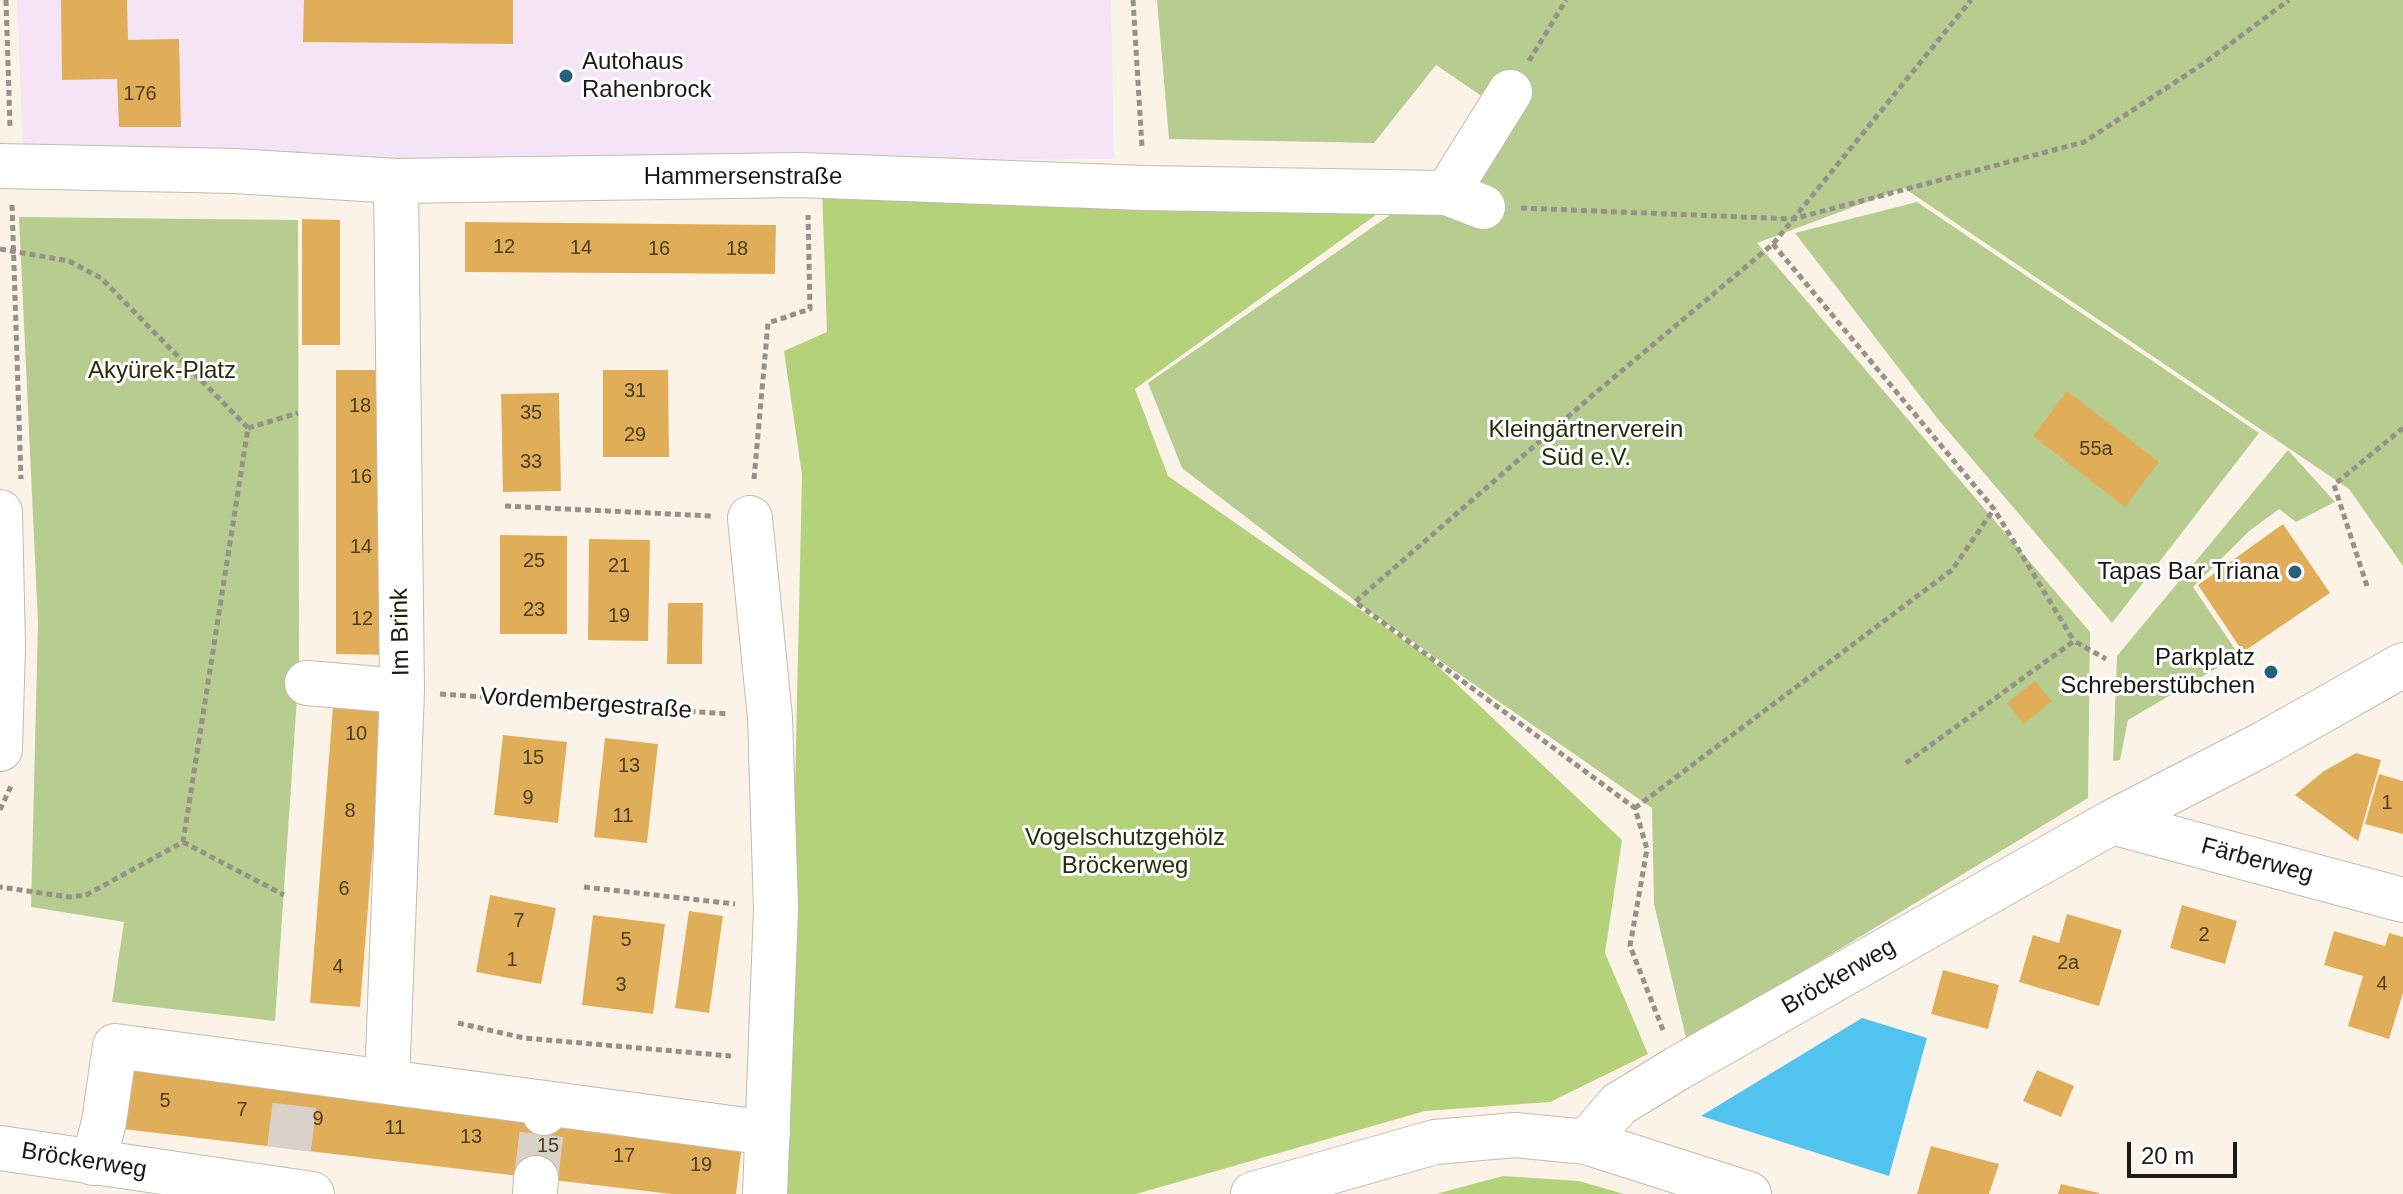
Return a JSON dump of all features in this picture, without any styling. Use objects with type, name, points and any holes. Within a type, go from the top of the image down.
[{"type":"street","points":[[1465,200],[1510,92]]},
{"type":"street","name":"Hammersenstraße","points":[[6,166],[235,171],[396,181],[800,175],[1465,200]]},
{"type":"street","name":"Im Brink","points":[[387,1082],[402,691],[396,181]]},
{"type":"street","points":[[0,749],[11,498]]},
{"type":"street","points":[[750,518],[770,718],[776,909],[765,1194]]},
{"type":"street","name":"Bröckerweg","points":[[1586,1142],[1619,1104],[1678,1068],[2112,822],[2263,744],[2403,665]]},
{"type":"street","points":[[307,683],[402,691]]},
{"type":"street","name":"Färberweg","points":[[2112,822],[2403,900]]},
{"type":"street","points":[[93,1163],[104,1122],[115,1046],[387,1082],[544,1108],[768,1133]]},
{"type":"street","points":[[1253,1194],[1435,1142],[1515,1135],[1586,1142],[1749,1194]]},
{"type":"street","name":"Bröckerweg","points":[[0,1148],[312,1194]]},
{"type":"path","points":[[6,0],[6,166],[13,251],[11,498]]},
{"type":"path","points":[[1133,0],[1144,188]]},
{"type":"path","points":[[1510,92],[1566,0]]},
{"type":"path","points":[[1678,1068],[1630,946],[1647,849],[1635,808],[1355,602],[1593,395],[1773,244],[1971,0]]},
{"type":"path","points":[[1465,200],[1793,219],[2084,142],[2203,64],[2289,0]]},
{"type":"path","points":[[505,506],[750,518],[768,323],[810,309],[808,215],[800,175]]},
{"type":"path","points":[[1773,244],[1994,509],[2074,641],[2106,659]]},
{"type":"path","points":[[0,249],[69,261],[101,278],[248,428]]},
{"type":"path","points":[[248,428],[298,413]]},
{"type":"path","points":[[183,842],[248,428]]},
{"type":"path","points":[[2367,586],[2334,485],[2403,428]]},
{"type":"path","points":[[1635,808],[1952,570],[1994,509]]},
{"type":"path","points":[[1906,763],[2074,641]]},
{"type":"path","name":"Vordembergestraße","points":[[402,691],[770,718]]},
{"type":"path","points":[[0,887],[69,897],[86,895],[183,842]]},
{"type":"path","points":[[183,842],[284,895]]},
{"type":"path","points":[[584,887],[776,909]]},
{"type":"path","points":[[458,1023],[524,1038],[772,1059]]},
{"type":"shaded area","name":"Autohaus Rahenbrock","points":[[17,0],[1111,0],[1114,159],[395,164],[23,151]]},
{"type":"green space","name":"Kleingärtnerverein Süd e.V.","points":[[1157,0],[2403,0],[2403,566],[2349,489],[1904,188],[1757,243],[2090,632],[2088,798],[1687,1042],[1654,904],[1652,808],[1367,610],[1182,468],[1148,383],[1403,206],[1461,214],[1517,120],[1436,65],[1374,143],[1169,139]]},
{"type":"green space","name":"Vogelschutzgehölz Bröckerweg","points":[[822,188],[1384,209],[1135,389],[1168,476],[1428,657],[1622,840],[1605,953],[1648,1054],[1550,1102],[1425,1111],[1136,1194],[786,1194],[802,475],[784,351],[827,332]]},
{"type":"green space","points":[[1917,202],[2259,433],[2112,623],[1937,418],[1795,233]]},
{"type":"green space","name":"Akyürek-Platz","points":[[19,217],[298,220],[299,669],[275,1021],[112,1002],[124,922],[31,907],[38,623]]},
{"type":"green space","points":[[2288,450],[2335,502],[2296,522],[2279,509],[2248,532],[2193,587],[2239,655],[2128,720],[2120,760],[2113,761],[2117,656]]},
{"type":"green space","points":[[1503,1176],[1579,1181],[1624,1194],[1436,1194]]},
{"type":"water","points":[[1862,1018],[1927,1038],[1889,1176],[1701,1116]]},
{"type":"building","points":[[61,0],[127,0],[128,40],[179,39],[181,127],[119,127],[117,79],[62,80]]},
{"type":"building","points":[[304,0],[513,0],[513,44],[303,42]]},
{"type":"building","points":[[302,219],[340,220],[340,345],[302,345]]},
{"type":"building","points":[[465,222],[776,225],[775,274],[465,272]]},
{"type":"building","points":[[336,370],[384,370],[389,655],[336,654]]},
{"type":"building","points":[[603,370],[668,370],[669,457],[603,457]]},
{"type":"building","points":[[2067,391],[2159,462],[2125,507],[2033,436]]},
{"type":"building","points":[[559,393],[561,491],[503,492],[501,394]]},
{"type":"building","points":[[2283,524],[2330,593],[2243,652],[2198,585]]},
{"type":"building","points":[[500,535],[567,536],[567,634],[500,634]]},
{"type":"building","points":[[589,539],[650,540],[648,641],[588,640]]},
{"type":"building","points":[[668,603],[703,603],[702,664],[667,664]]},
{"type":"building","points":[[2035,681],[2052,701],[2024,724],[2007,703]]},
{"type":"building","points":[[334,693],[385,697],[360,1007],[310,1003]]},
{"type":"building","points":[[503,735],[567,742],[558,823],[494,815]]},
{"type":"building","points":[[605,738],[658,744],[647,843],[594,837]]},
{"type":"building","points":[[2356,753],[2381,760],[2358,841],[2295,795],[2324,771]]},
{"type":"building","points":[[2379,774],[2403,781],[2403,834],[2365,824]]},
{"type":"building","points":[[490,895],[556,908],[541,984],[476,972]]},
{"type":"building","points":[[2182,905],[2237,921],[2225,964],[2170,948]]},
{"type":"building","points":[[689,911],[723,916],[709,1013],[675,1008]]},
{"type":"building","points":[[2067,914],[2122,930],[2099,1006],[2019,982],[2033,935],[2059,943]]},
{"type":"building","points":[[593,915],[665,924],[653,1014],[582,1005]]},
{"type":"building","points":[[2334,931],[2385,946],[2389,933],[2403,937],[2403,993],[2389,1039],[2348,1026],[2363,976],[2324,965]]},
{"type":"building","points":[[1943,970],[1999,985],[1988,1029],[1931,1014]]},
{"type":"building","points":[[131,1064],[743,1137],[736,1194],[671,1194],[123,1129]]},
{"type":"building","points":[[2037,1070],[2074,1086],[2061,1117],[2023,1101]]},
{"type":"building","points":[[1931,1146],[1999,1164],[1989,1194],[1917,1194]]},
{"type":"building","points":[[2061,1184],[2099,1193],[2099,1194],[2058,1194]]},
{"type":"tunnel","points":[[289,1149],[297,1084]]},
{"type":"tunnel","points":[[536,1178],[544,1113]]},
{"type":"place","name":"Autohaus Rahenbrock","points":[[566,76]]},
{"type":"place","name":"Tapas Bar Triana","points":[[2295,572]]},
{"type":"place","name":"Parkplatz Schreberstübchen","points":[[2271,672]]}]
